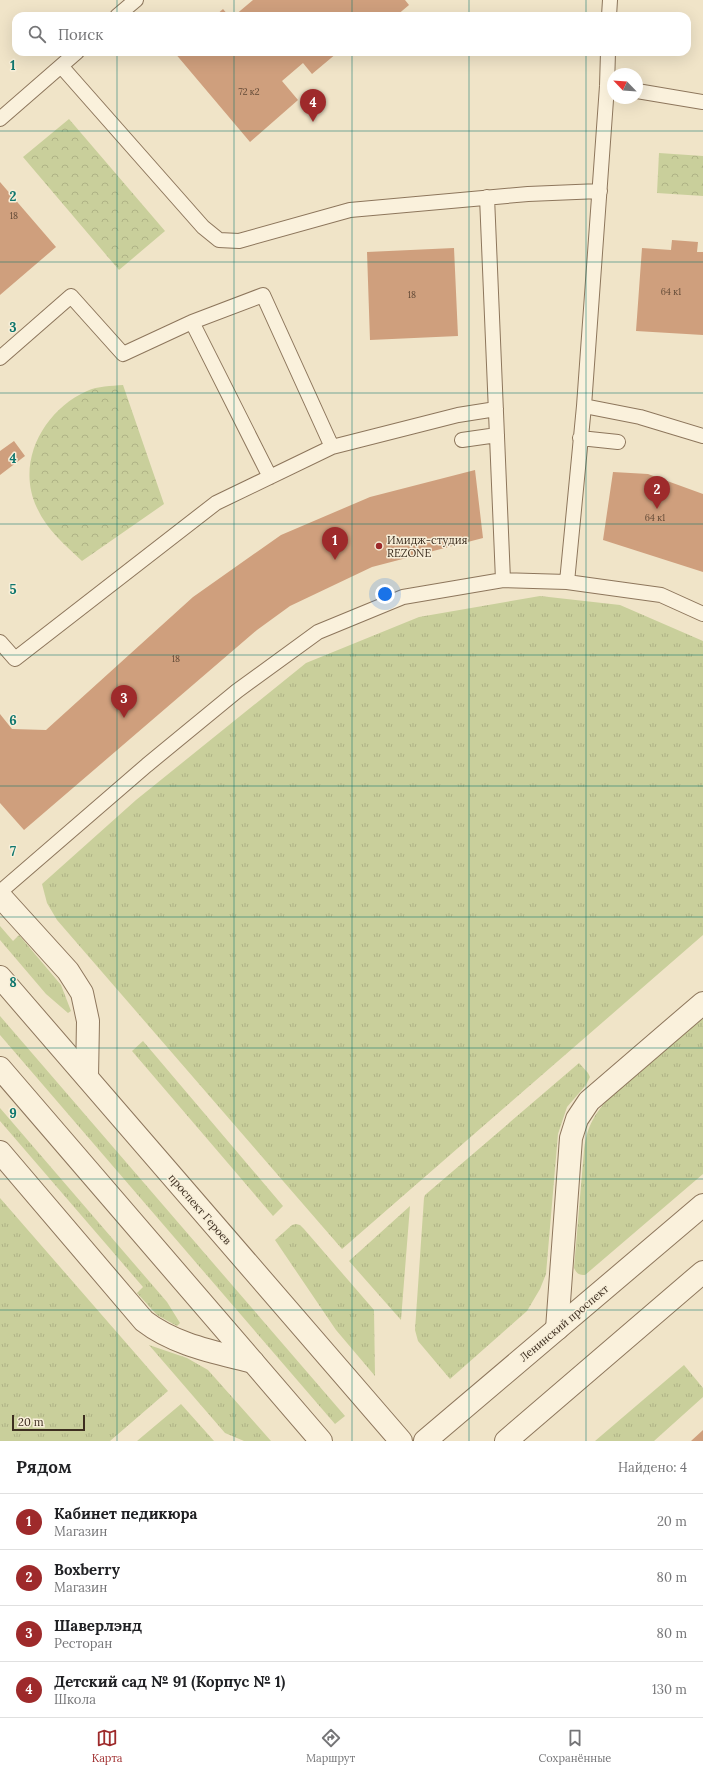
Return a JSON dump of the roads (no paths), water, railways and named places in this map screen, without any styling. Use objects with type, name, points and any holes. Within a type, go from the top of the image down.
[{"type":"street","points":[[0,896],[68,971],[82,993],[88,1021],[87,1077]]},
{"type":"street","name":"проспект Героев","points":[[0,977],[401,1441]]},
{"type":"street","points":[[557,1329],[572,1138],[577,1119],[589,1101],[703,1003]]},
{"type":"street","points":[[0,1068],[321,1441]]},
{"type":"street","points":[[0,1152],[144,1321],[158,1332],[179,1341],[253,1362]]},
{"type":"street","name":"Ленинский проспект","points":[[425,1441],[703,1205]]},
{"type":"street","points":[[506,1441],[703,1272]]},
{"type":"lane","points":[[122,12],[136,0]]},
{"type":"lane","points":[[609,12],[610,0]]},
{"type":"lane","points":[[0,120],[72,56]]},
{"type":"lane","points":[[608,56],[609,68]]},
{"type":"lane","points":[[61,66],[203,227],[219,240],[238,241],[350,210],[528,194],[600,190]]},
{"type":"lane","points":[[643,92],[703,102]]},
{"type":"lane","points":[[567,582],[584,406],[600,190],[608,104]]},
{"type":"lane","points":[[487,198],[503,580]]},
{"type":"lane","points":[[0,358],[71,296],[123,354],[192,322],[263,295],[332,447]]},
{"type":"lane","points":[[192,322],[270,477]]},
{"type":"lane","points":[[584,406],[640,417],[703,436]]},
{"type":"lane","points":[[0,642],[15,659],[216,503],[332,447],[458,415],[496,409]]},
{"type":"lane","points":[[462,440],[497,436]]},
{"type":"lane","points":[[580,438],[618,442]]},
{"type":"lane","points":[[0,892],[147,765],[224,701],[318,632],[403,597],[503,580],[567,582],[661,595],[703,614]]},
{"type":"place","name":"Детский сад № 91 (Корпус № 1)","points":[[313,122]]},
{"type":"place","name":"Boxberry","points":[[657,509]]},
{"type":"place","name":"Имидж-студия REZONE","points":[[379,546]]},
{"type":"place","name":"Кабинет педикюра","points":[[335,560]]},
{"type":"place","name":"Шаверлэнд","points":[[124,718]]}]
